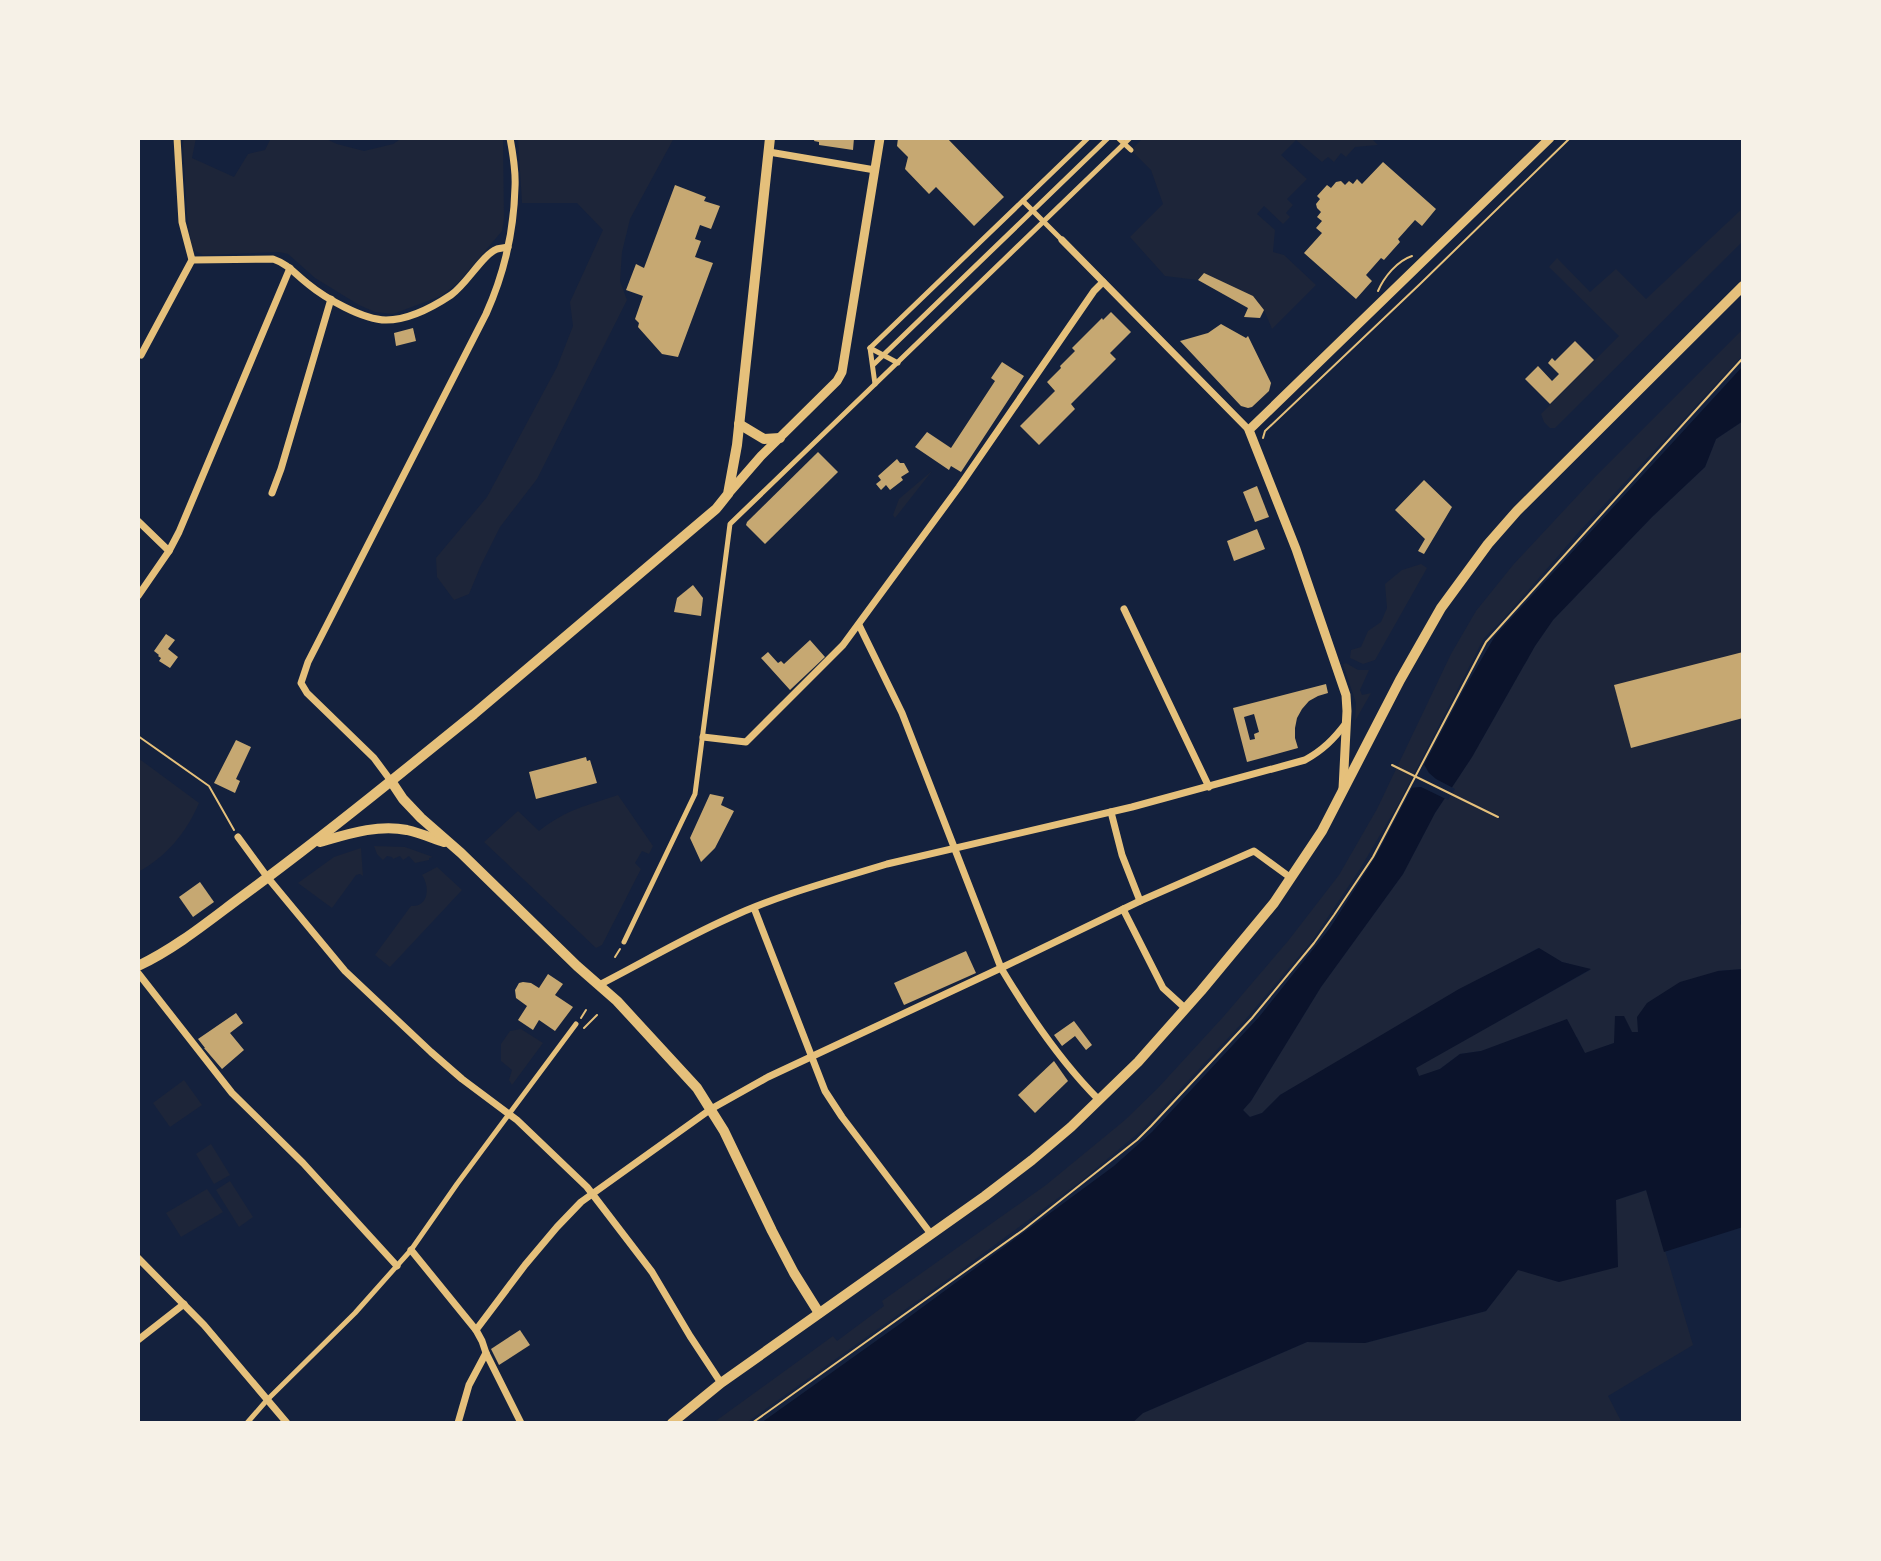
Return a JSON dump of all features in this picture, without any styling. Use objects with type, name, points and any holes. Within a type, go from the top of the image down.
[{"type":"main road","points":[[138,967],[195,931],[314,844],[474,714],[716,509],[728,494],[737,445],[771,138]]},
{"type":"main road","points":[[672,1423],[721,1384],[1047,1149],[1138,1062],[1248,937],[1291,878],[1322,831],[1400,680],[1441,608],[1488,544],[1517,511],[1743,286]]},
{"type":"main road","points":[[739,424],[764,439],[780,438]]},
{"type":"main road","points":[[391,781],[415,812],[617,1001],[696,1088],[736,1154],[794,1273],[820,1313]]},
{"type":"main road","points":[[314,844],[373,830],[394,829],[408,830],[450,844]]},
{"type":"street","points":[[141,355],[192,260],[182,222],[177,138]]},
{"type":"street","points":[[391,781],[374,758],[307,693],[301,683],[308,662],[486,314],[500,279],[508,247],[516,186],[510,138]]},
{"type":"street","points":[[728,494],[838,381],[842,372],[880,138]]},
{"type":"street","points":[[870,348],[1088,138]]},
{"type":"street","points":[[873,365],[1108,138]]},
{"type":"street","points":[[1118,138],[1131,150]]},
{"type":"street","points":[[624,942],[695,794],[730,524],[1130,138]]},
{"type":"street","points":[[1249,430],[1550,138]]},
{"type":"street","points":[[769,152],[875,170]]},
{"type":"street","points":[[1023,201],[1249,430],[1296,549],[1346,695],[1343,792]]},
{"type":"street","points":[[192,260],[273,259],[282,262],[307,284],[347,308],[375,319],[388,320],[424,310],[443,300],[459,289],[487,255],[508,247]]},
{"type":"street","points":[[138,596],[179,533],[290,268]]},
{"type":"street","points":[[703,737],[746,742],[844,645],[1103,282]]},
{"type":"street","points":[[272,493],[331,299]]},
{"type":"street","points":[[870,348],[898,363]]},
{"type":"street","points":[[870,348],[875,384]]},
{"type":"street","points":[[138,521],[169,551]]},
{"type":"street","points":[[1124,609],[1209,787]]},
{"type":"street","points":[[859,625],[902,713],[1002,968],[1020,999],[1065,1061],[1099,1100]]},
{"type":"street","points":[[599,985],[709,927],[754,908],[887,864],[1111,812],[1305,760],[1332,742],[1347,722]]},
{"type":"street","points":[[1111,812],[1122,855],[1140,901]]},
{"type":"street","points":[[238,837],[268,878],[345,971],[431,1052],[509,1114],[587,1187],[652,1272],[721,1384]]},
{"type":"street","points":[[476,1330],[525,1265],[582,1202],[711,1109],[768,1077],[1140,901],[1254,851],[1291,878]]},
{"type":"street","points":[[754,908],[825,1091],[931,1234]]},
{"type":"street","points":[[1123,909],[1163,988],[1185,1009]]},
{"type":"street","points":[[138,973],[232,1093],[303,1163],[397,1266]]},
{"type":"street","points":[[247,1423],[341,1328],[411,1250],[576,1024]]},
{"type":"street","points":[[411,1250],[476,1330],[521,1423]]},
{"type":"street","points":[[138,1258],[204,1325],[287,1423]]},
{"type":"street","points":[[138,1340],[184,1304]]},
{"type":"street","points":[[458,1423],[470,1385],[486,1353]]},
{"type":"path","points":[[1259,453],[1265,431],[1570,138]]},
{"type":"path","points":[[752,1423],[1023,1230],[1137,1140],[1252,1018],[1314,943],[1373,857],[1486,642],[1743,358]]},
{"type":"path","points":[[138,736],[209,786],[238,837]]},
{"type":"path","points":[[1392,765],[1498,817]]},
{"type":"path","points":[[571,1030],[580,1032],[597,1015]]},
{"type":"shaded area","points":[[184,138],[196,138],[192,158],[234,177],[248,154],[265,150],[271,138],[324,138],[364,151],[393,144],[402,138],[503,138],[502,231],[458,283],[441,296],[393,314],[375,312],[315,278],[288,254],[279,252],[203,255],[192,249],[187,214]]},
{"type":"shaded area","points":[[518,138],[674,138],[630,219],[622,252],[620,281],[627,300],[537,479],[500,527],[469,594],[454,600],[437,577],[436,558],[487,497],[557,367],[573,326],[570,302],[603,230],[577,203],[522,203]]},
{"type":"shaded area","points":[[1143,138],[1371,138],[1378,145],[1355,147],[1346,157],[1341,153],[1334,162],[1328,157],[1322,162],[1296,140],[1281,155],[1307,179],[1287,199],[1293,205],[1286,213],[1290,217],[1283,224],[1264,206],[1257,214],[1275,230],[1273,252],[1284,255],[1316,285],[1272,329],[1264,310],[1204,273],[1198,280],[1165,276],[1130,237],[1163,204],[1151,170],[1131,150]]},
{"type":"shaded area","points":[[1743,208],[1743,241],[1555,428],[1550,428],[1541,414],[1619,336],[1549,267],[1557,258],[1590,292],[1616,269],[1646,299]]},
{"type":"shaded area","points":[[1743,329],[1743,355],[1484,638],[1400,801],[1360,869],[1312,941],[1245,1020],[1141,1131],[1081,1181],[965,1267],[746,1423],[713,1423],[833,1336],[837,1341],[884,1306],[882,1301],[1046,1185],[1125,1120],[1158,1088],[1288,941],[1339,875],[1377,809],[1451,654],[1476,611],[1513,565],[1595,477]]},
{"type":"shaded area","points":[[1743,366],[1743,421],[1716,439],[1705,467],[1652,517],[1553,620],[1535,646],[1472,757],[1435,813],[1403,874],[1321,987],[1243,1110],[1250,1117],[1262,1113],[1280,1095],[1459,989],[1539,948],[1562,962],[1591,969],[1416,1068],[1419,1076],[1440,1069],[1460,1054],[1481,1051],[1567,1019],[1585,1053],[1614,1043],[1615,1016],[1624,1016],[1632,1032],[1638,1032],[1637,1017],[1647,1003],[1680,982],[1718,971],[1743,969],[1743,1227],[1664,1252],[1646,1190],[1616,1200],[1618,1267],[1559,1282],[1518,1270],[1486,1311],[1365,1343],[1307,1342],[1143,1413],[1132,1423],[761,1423],[1114,1166],[1152,1132],[1259,1017],[1330,928],[1376,856],[1495,636]]},
{"type":"shaded area","points":[[1743,421],[1743,915],[1740,924],[1743,926],[1743,969],[1718,971],[1638,1032],[1632,1032],[1614,1043],[1585,1054],[1577,1037],[1460,1054],[1440,1069],[1419,1077],[1415,1068],[1590,970],[1562,962],[1538,948],[1280,1095],[1262,1113],[1250,1117],[1243,1110],[1321,987],[1403,874],[1435,813],[1472,757],[1535,646],[1553,620],[1652,517],[1705,467],[1716,439]]},
{"type":"shaded area","points":[[932,471],[895,518],[893,515],[899,499]]},
{"type":"shaded area","points":[[1421,564],[1427,568],[1375,660],[1363,664],[1350,658],[1351,650],[1361,647],[1368,631],[1381,622],[1387,608],[1385,584],[1402,570]]},
{"type":"shaded area","points":[[1343,664],[1358,670],[1369,670],[1360,690],[1362,695],[1371,693],[1355,721],[1356,703]]},
{"type":"shaded area","points":[[138,758],[199,803],[174,843],[158,859],[138,872]]},
{"type":"shaded area","points":[[618,795],[653,846],[649,854],[642,851],[635,863],[641,869],[602,945],[596,948],[484,842],[518,811],[539,831],[568,813]]},
{"type":"shaded area","points":[[374,846],[405,847],[433,857],[415,863],[409,856],[403,860],[400,856],[393,859],[387,856],[383,860]]},
{"type":"shaded area","points":[[361,848],[363,876],[356,875],[332,908],[298,883],[334,857]]},
{"type":"shaded area","points":[[437,867],[462,890],[390,967],[375,955],[411,906],[424,900],[427,890],[422,875]]},
{"type":"shaded area","points":[[521,1029],[543,1043],[512,1085],[509,1080],[512,1070],[501,1061],[501,1044],[510,1031]]},
{"type":"shaded area","points":[[184,1080],[202,1105],[170,1127],[153,1103]]},
{"type":"shaded area","points":[[211,1144],[230,1175],[214,1184],[196,1154]]},
{"type":"shaded area","points":[[230,1181],[253,1217],[239,1227],[216,1190]]},
{"type":"shaded area","points":[[207,1189],[223,1212],[181,1237],[166,1213]]},
{"type":"shaded area","points":[[1647,1190],[1693,1345],[1608,1396],[1621,1421],[1619,1423],[1132,1423],[1143,1413],[1307,1342],[1365,1343],[1486,1311],[1518,1269],[1559,1282],[1616,1200]]},
{"type":"pier","points":[[1422,761],[1436,779],[1455,789],[1448,800],[1421,787],[1408,788]]},
{"type":"building","points":[[815,138],[854,138],[853,150],[819,145],[819,142],[814,141]]},
{"type":"building","points":[[898,138],[947,138],[1004,197],[974,226],[936,187],[929,194],[905,169],[908,157],[897,146]]},
{"type":"building","points":[[1383,162],[1436,209],[1422,226],[1415,220],[1384,260],[1381,258],[1366,275],[1372,281],[1356,299],[1304,253],[1322,233],[1316,228],[1322,221],[1317,217],[1321,212],[1316,204],[1320,199],[1317,196],[1327,185],[1331,188],[1336,182],[1341,181],[1345,185],[1349,181],[1353,184],[1357,179],[1362,184]]},
{"type":"building","points":[[675,185],[706,197],[704,201],[720,206],[711,229],[700,225],[695,239],[701,241],[695,257],[713,263],[678,357],[662,354],[638,327],[639,323],[635,319],[643,296],[626,290],[636,264],[644,268]]},
{"type":"building","points":[[1204,273],[1253,296],[1264,310],[1260,318],[1244,317],[1248,308],[1198,280]]},
{"type":"building","points":[[1111,312],[1131,332],[1110,353],[1116,359],[1071,404],[1075,409],[1039,445],[1020,426],[1055,391],[1047,382],[1075,351],[1072,348]]},
{"type":"building","points":[[1221,324],[1246,338],[1248,336],[1271,383],[1269,391],[1252,407],[1241,406],[1180,341],[1208,333]]},
{"type":"building","points":[[413,328],[416,341],[396,346],[394,333]]},
{"type":"building","points":[[1575,341],[1594,360],[1550,404],[1525,379],[1538,366],[1552,381],[1559,374],[1548,363],[1552,358],[1555,361]]},
{"type":"building","points":[[1002,362],[1024,376],[961,472],[951,466],[949,470],[915,447],[927,432],[951,448],[995,381],[991,378]]},
{"type":"building","points":[[818,452],[838,472],[765,544],[746,525],[747,522]]},
{"type":"building","points":[[897,459],[904,463],[909,472],[890,490],[886,485],[881,490],[876,484],[881,480],[878,476]]},
{"type":"building","points":[[1424,480],[1452,507],[1424,554],[1418,551],[1425,539],[1395,510]]},
{"type":"building","points":[[1257,486],[1269,517],[1255,522],[1243,492]]},
{"type":"building","points":[[1257,529],[1265,549],[1234,561],[1227,541]]},
{"type":"building","points":[[693,585],[703,598],[701,616],[674,612],[677,598]]},
{"type":"building","points":[[166,634],[175,640],[168,649],[178,657],[170,668],[159,661],[161,658],[154,651]]},
{"type":"building","points":[[810,640],[825,657],[790,690],[761,658],[768,652],[778,663],[781,661],[784,664]]},
{"type":"building","points":[[1743,652],[1743,718],[1631,748],[1614,685]]},
{"type":"building","points":[[1326,684],[1328,693],[1309,701],[1297,718],[1295,738],[1298,748],[1247,762],[1233,708]],"holes":[[[1254,714],[1259,732],[1254,734],[1255,739],[1250,740],[1244,717]]]},
{"type":"building","points":[[236,740],[251,747],[236,779],[240,781],[235,793],[214,783]]},
{"type":"building","points":[[586,757],[587,761],[590,760],[597,783],[536,799],[529,772]]},
{"type":"building","points":[[710,794],[724,797],[721,805],[734,811],[715,848],[701,862],[690,838]]},
{"type":"building","points":[[200,882],[214,902],[193,917],[179,897]]},
{"type":"building","points":[[966,951],[976,973],[904,1005],[894,983]]},
{"type":"building","points":[[548,974],[563,984],[555,995],[573,1007],[555,1031],[539,1020],[533,1030],[518,1020],[527,1006],[516,998],[515,990],[519,983],[523,982],[539,988]]},
{"type":"building","points":[[236,1013],[243,1023],[230,1033],[244,1050],[222,1069],[198,1039]]},
{"type":"building","points":[[1074,1021],[1092,1045],[1086,1050],[1075,1036],[1062,1046],[1054,1035]]},
{"type":"building","points":[[1054,1061],[1068,1081],[1035,1113],[1018,1095]]},
{"type":"building","points":[[520,1330],[530,1345],[499,1365],[491,1349]]}]
